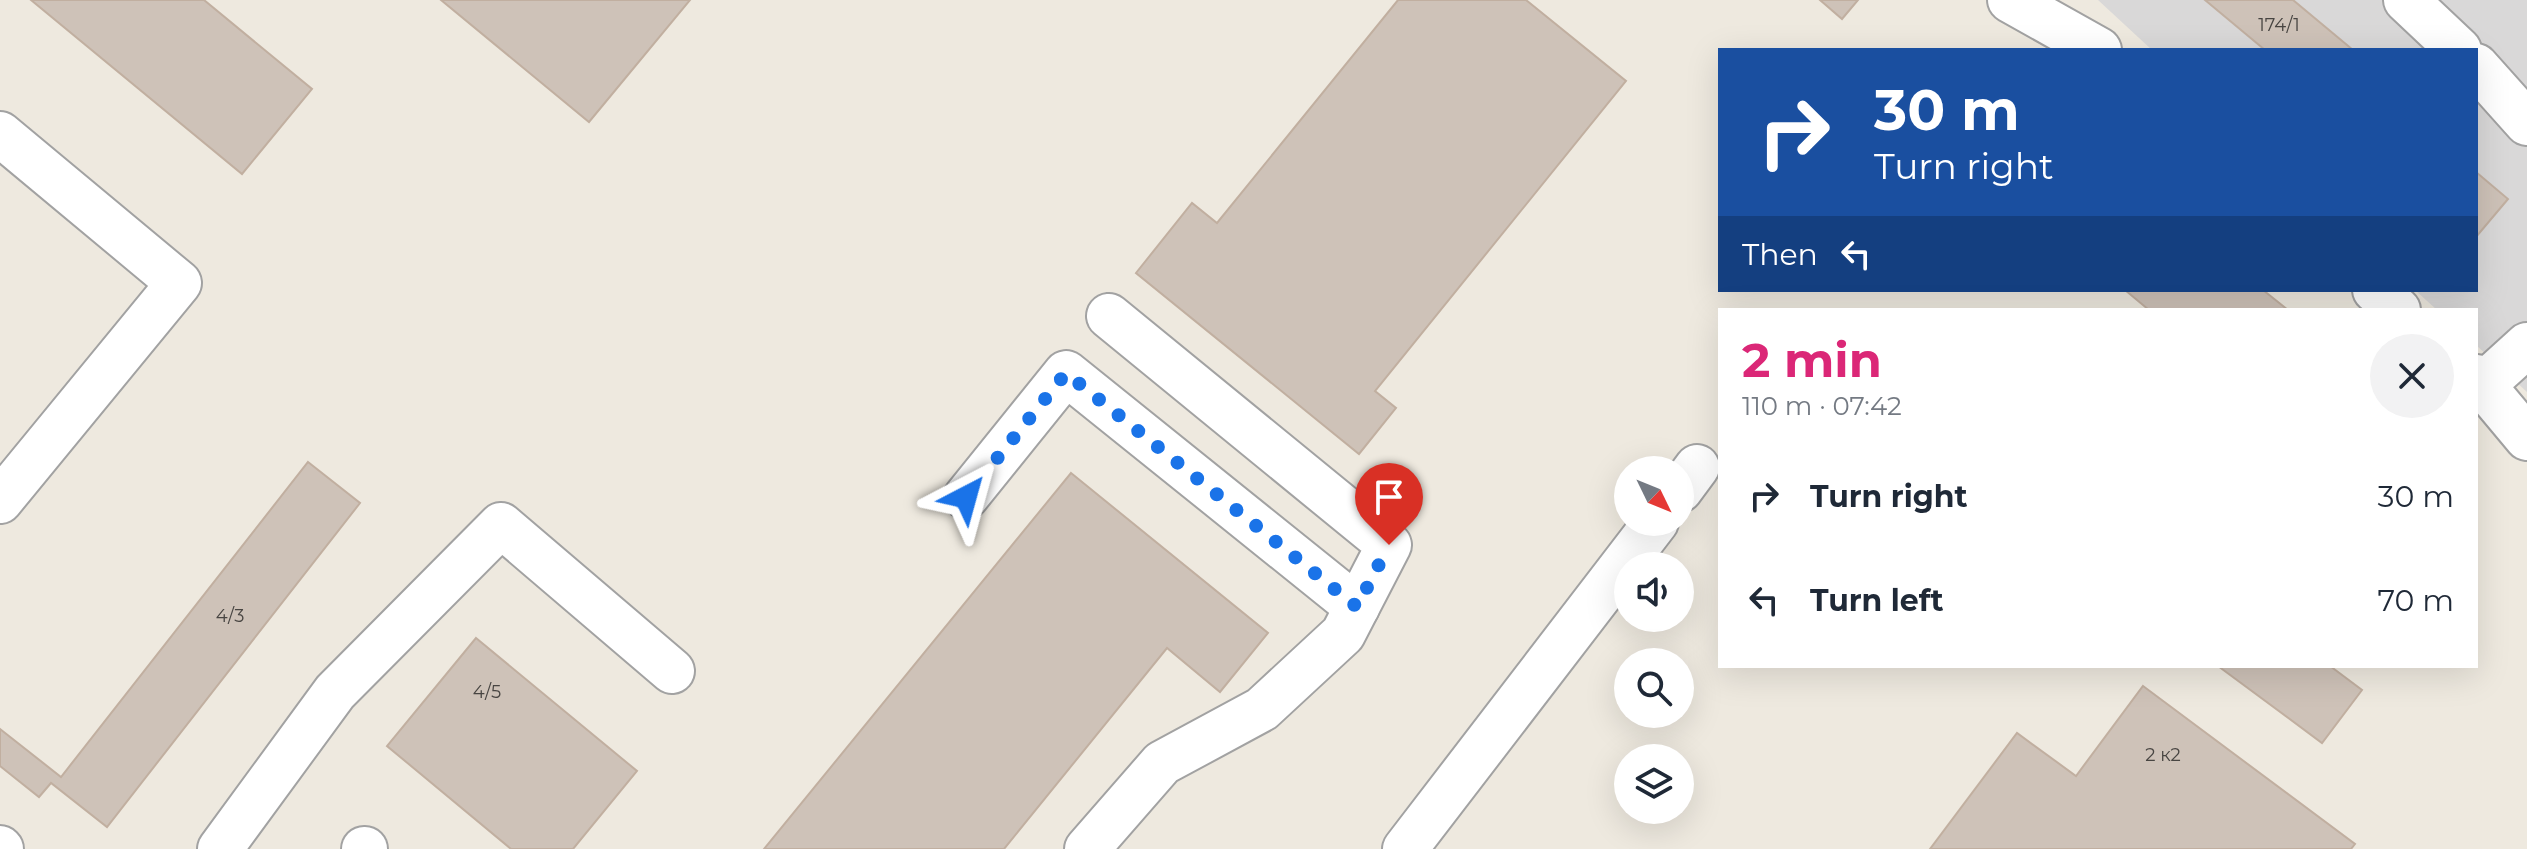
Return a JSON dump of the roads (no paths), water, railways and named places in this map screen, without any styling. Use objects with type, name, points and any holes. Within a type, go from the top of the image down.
[{"type":"lane","points":[[2010,0],[2096,48]]},
{"type":"lane","points":[[2056,0],[2097,48]]},
{"type":"lane","points":[[2406,0],[2457,48]]},
{"type":"lane","points":[[2478,68],[2527,123]]},
{"type":"lane","points":[[0,134],[179,283],[0,501]]},
{"type":"lane","points":[[2377,292],[2396,308]]},
{"type":"lane","points":[[1087,849],[1162,763],[1262,709],[1343,634],[1389,545],[1109,316]]},
{"type":"lane","points":[[2527,345],[2480,381],[2527,438]]},
{"type":"lane","points":[[966,497],[1066,373],[1357,607]]},
{"type":"lane","points":[[220,849],[335,692],[501,525],[672,671]]},
{"type":"lane","points":[[1405,849],[1645,536]]}]
